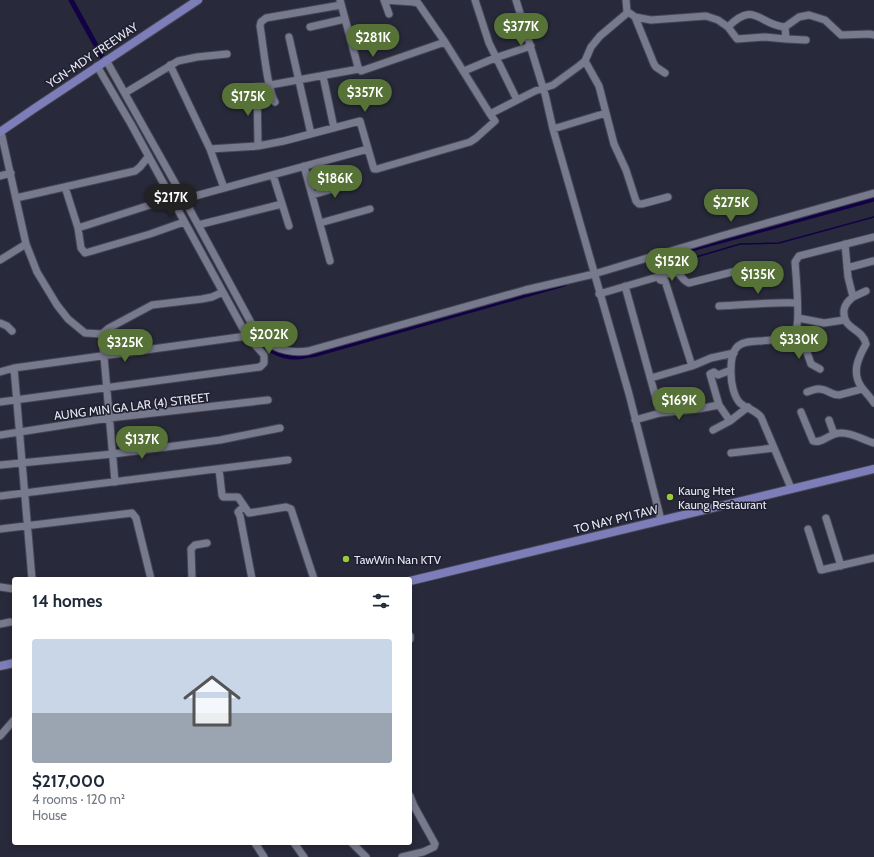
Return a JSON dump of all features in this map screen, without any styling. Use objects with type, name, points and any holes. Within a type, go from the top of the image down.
[{"type":"main road","name":"YGN-MDY FREEWAY","points":[[0,132],[198,0]]},
{"type":"main road","name":"TO NAY PYI TAW","points":[[412,581],[874,469]]},
{"type":"main road","points":[[0,666],[12,663]]},
{"type":"street","points":[[210,149],[258,146],[284,141],[361,121],[375,169],[470,142],[476,138],[495,120],[420,2],[384,0],[389,14]]},
{"type":"street","points":[[475,0],[495,58],[517,100]]},
{"type":"street","points":[[516,0],[545,94],[553,129],[635,420],[661,520]]},
{"type":"street","points":[[490,114],[535,91],[543,89],[586,61],[591,47],[600,36],[622,18],[627,11],[626,0]]},
{"type":"street","points":[[275,102],[272,97],[260,26],[261,22],[266,18],[340,2],[359,69]]},
{"type":"street","points":[[627,11],[635,17],[651,20],[706,16],[718,20],[728,26],[734,37],[737,39],[766,37],[806,40]]},
{"type":"street","points":[[728,26],[738,18],[744,15],[752,14],[776,25],[786,27],[799,17],[809,15],[825,20],[840,35],[874,35]]},
{"type":"street","points":[[635,17],[654,64],[665,73]]},
{"type":"street","points":[[310,27],[345,19]]},
{"type":"street","points":[[786,27],[786,39]]},
{"type":"street","points":[[288,37],[311,134]]},
{"type":"street","points":[[242,89],[270,86],[359,69],[361,71],[368,70],[445,42]]},
{"type":"street","points":[[464,71],[495,58],[531,46]]},
{"type":"street","points":[[126,93],[178,61],[197,57],[227,54]]},
{"type":"street","points":[[106,60],[126,93],[255,330],[275,348],[291,352],[308,351],[524,290],[594,276],[721,236],[874,193]]},
{"type":"street","points":[[586,61],[597,80],[614,144],[626,170],[636,201],[639,204],[642,204],[668,197]]},
{"type":"street","points":[[170,65],[210,149],[224,188]]},
{"type":"street","points":[[0,402],[252,368],[262,366],[264,363],[264,355],[247,336],[131,124],[97,66]]},
{"type":"street","points":[[323,76],[334,128]]},
{"type":"street","points":[[257,87],[258,146]]},
{"type":"street","points":[[553,129],[606,113]]},
{"type":"street","points":[[0,132],[11,173],[26,244],[35,266],[46,288],[68,319],[85,333],[102,334],[109,328],[152,305],[202,299],[212,297],[223,292]]},
{"type":"street","points":[[184,199],[368,149]]},
{"type":"street","points":[[16,198],[135,171],[148,157]]},
{"type":"street","points":[[304,166],[330,261]]},
{"type":"street","points":[[0,176],[11,173]]},
{"type":"street","points":[[273,175],[289,226]]},
{"type":"street","points":[[312,195],[353,183]]},
{"type":"street","points":[[65,187],[78,228],[83,252],[86,253],[184,222]]},
{"type":"street","points":[[78,228],[172,198]]},
{"type":"street","points":[[198,226],[282,204]]},
{"type":"street","points":[[320,223],[370,209]]},
{"type":"street","points":[[791,488],[761,416],[754,410],[741,404],[737,398],[731,379],[734,353],[736,347],[742,342],[777,339],[792,333],[796,328],[798,318],[797,257],[874,237]]},
{"type":"street","points":[[0,260],[26,244]]},
{"type":"street","points":[[845,244],[847,268],[853,297]]},
{"type":"street","points":[[847,268],[873,261]]},
{"type":"street","points":[[599,294],[677,272],[689,283],[736,271]]},
{"type":"street","points":[[659,276],[660,280],[665,281],[692,366]]},
{"type":"street","points":[[625,286],[660,413]]},
{"type":"street","points":[[866,291],[853,297],[846,304],[844,320],[870,343],[860,353],[856,371],[862,388],[873,400]]},
{"type":"street","points":[[719,306],[755,305],[779,302],[797,303]]},
{"type":"street","points":[[798,318],[824,323],[844,320]]},
{"type":"street","points":[[0,323],[12,330]]},
{"type":"street","points":[[796,328],[800,332],[811,364],[820,369]]},
{"type":"street","points":[[102,334],[115,482]]},
{"type":"street","points":[[0,372],[14,368],[247,336]]},
{"type":"street","points":[[651,378],[692,366],[711,358],[734,353]]},
{"type":"street","points":[[14,368],[32,577]]},
{"type":"street","points":[[730,421],[719,405],[710,373],[714,372],[718,375],[731,370]]},
{"type":"street","points":[[807,392],[815,389],[824,389],[835,395],[839,395],[862,388]]},
{"type":"street","name":"AUNG MIN GA LAR (4) STREET","points":[[0,435],[109,418],[268,400]]},
{"type":"street","points":[[635,420],[660,413],[719,405]]},
{"type":"street","points":[[713,430],[730,421],[748,407]]},
{"type":"street","points":[[802,412],[813,441],[818,441],[834,434],[848,433],[874,443]]},
{"type":"street","points":[[829,420],[834,434]]},
{"type":"street","points":[[0,465],[113,454],[220,440],[280,428]]},
{"type":"street","points":[[731,453],[774,448]]},
{"type":"street","points":[[0,496],[288,460]]},
{"type":"street","points":[[218,469],[223,497],[238,497],[249,513],[286,507],[291,509],[313,577]]},
{"type":"street","points":[[244,506],[238,512],[252,577]]},
{"type":"street","points":[[0,529],[132,513],[136,518],[151,577]]},
{"type":"street","points":[[826,518],[841,566]]},
{"type":"street","points":[[808,529],[822,570],[874,558]]},
{"type":"street","points":[[192,577],[191,549],[195,545],[207,542]]},
{"type":"street","points":[[0,587],[12,589]]},
{"type":"street","points":[[0,624],[10,622]]},
{"type":"street","points":[[0,736],[12,722]]},
{"type":"street","points":[[402,857],[423,852],[434,847],[435,844],[412,801]]},
{"type":"street","points":[[256,845],[264,857]]},
{"type":"street","points":[[295,845],[304,857]]},
{"type":"street","points":[[354,845],[366,857]]},
{"type":"waterway","points":[[71,0],[103,58]]},
{"type":"waterway","points":[[680,252],[874,199]]},
{"type":"waterway","points":[[659,268],[740,244],[779,243],[874,217]]},
{"type":"waterway","points":[[257,335],[260,340],[274,352],[285,356],[299,357],[316,354],[564,284]]},
{"type":"place","name":"Kaung Htet Kaung Restaurant","points":[[670,497]]},
{"type":"place","name":"TawWin Nan KTV","points":[[346,559]]}]
